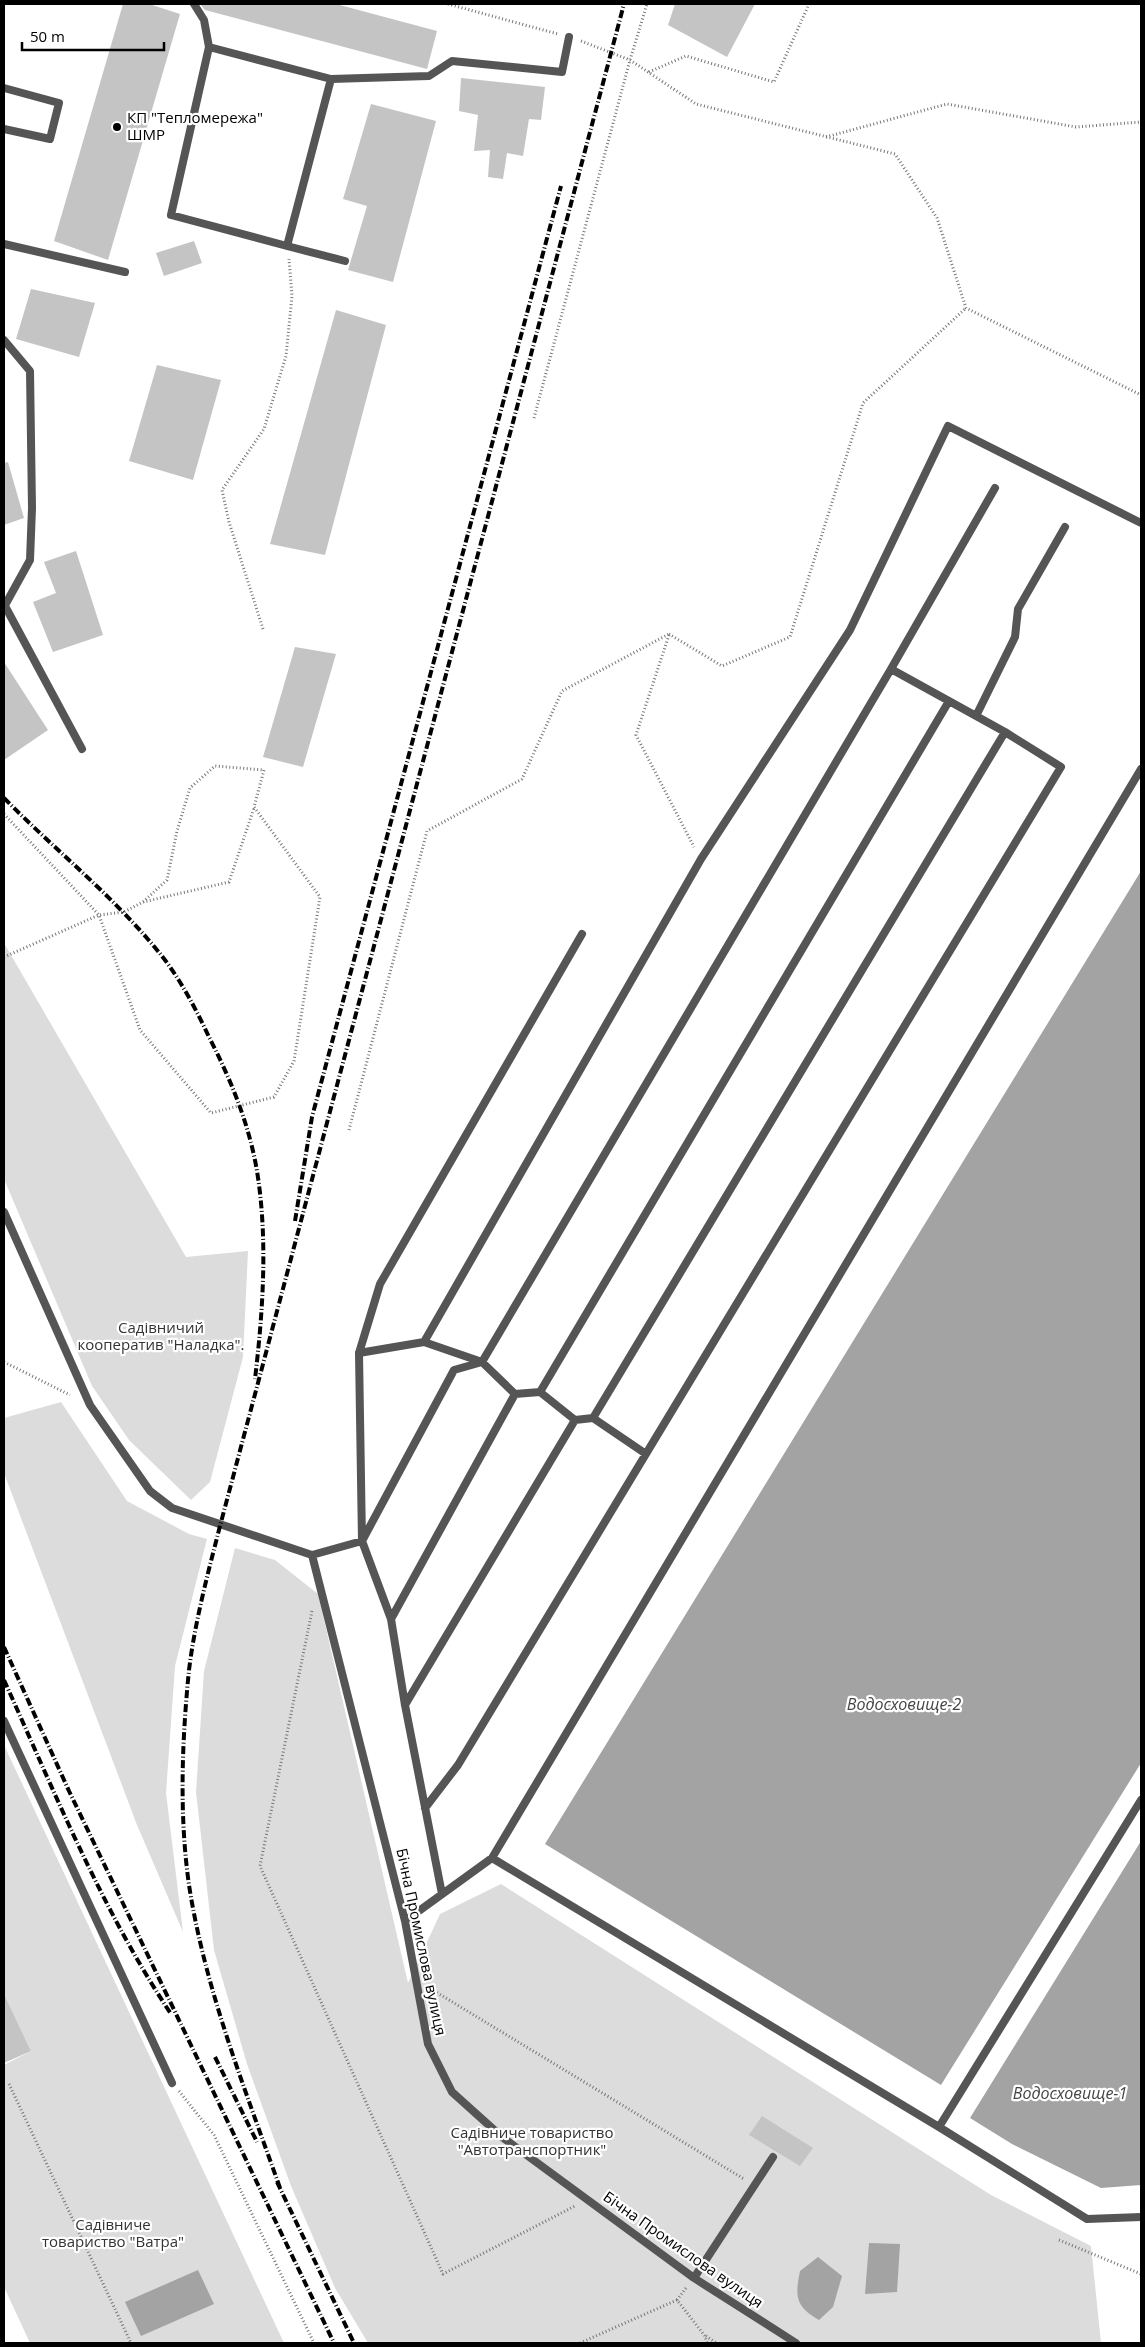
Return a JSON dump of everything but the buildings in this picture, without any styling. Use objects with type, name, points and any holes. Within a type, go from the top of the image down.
[{"type":"lane","points":[[194,4],[204,20],[209,47],[171,215],[345,261]]},
{"type":"lane","points":[[209,47],[331,79],[429,76],[452,61],[562,72],[569,37]]},
{"type":"lane","points":[[287,246],[331,79]]},
{"type":"lane","points":[[4,88],[59,103],[50,139],[4,129]]},
{"type":"lane","points":[[4,244],[124,272]]},
{"type":"lane","points":[[4,340],[30,371],[32,508],[30,560],[5,606],[82,749]]},
{"type":"lane","points":[[424,1342],[700,859],[850,630],[948,426],[1141,523]]},
{"type":"lane","points":[[4,1212],[90,1405],[150,1491],[172,1508],[312,1555],[362,1540],[454,1370],[482,1362],[891,669],[995,488]]},
{"type":"lane","points":[[976,716],[1015,637],[1018,610],[1065,527]]},
{"type":"lane","points":[[425,1808],[458,1765],[1061,768],[1005,732],[891,669]]},
{"type":"lane","points":[[540,1392],[948,701]]},
{"type":"lane","points":[[593,1418],[1005,732]]},
{"type":"lane","points":[[405,1921],[492,1858],[1141,769]]},
{"type":"lane","points":[[442,1894],[405,1705],[391,1619],[362,1540],[359,1353],[380,1284],[582,934]]},
{"type":"lane","points":[[359,1353],[424,1342],[482,1362],[515,1394],[540,1392],[575,1420],[593,1418],[646,1454]]},
{"type":"lane","points":[[391,1619],[515,1394]]},
{"type":"lane","points":[[405,1705],[575,1420]]},
{"type":"lane","name":"Бічна Промислова вулиця","points":[[312,1555],[405,1921],[418,1981],[428,2044],[452,2092],[502,2138],[694,2278],[796,2343]]},
{"type":"lane","points":[[4,1721],[172,2083]]},
{"type":"lane","points":[[938,2127],[1141,1800]]},
{"type":"lane","points":[[492,1858],[1087,2219],[1141,2217]]},
{"type":"lane","points":[[694,2278],[756,2186],[773,2157]]},
{"type":"path","points":[[448,4],[569,37],[630,60],[696,104],[895,154],[937,218],[966,308],[1141,395]]},
{"type":"path","points":[[534,418],[630,60],[648,4]]},
{"type":"path","points":[[649,72],[686,56],[774,82],[809,4]]},
{"type":"path","points":[[826,138],[947,104],[1076,127],[1141,122]]},
{"type":"path","points":[[262,628],[222,490],[264,429],[286,356],[292,296],[287,246]]},
{"type":"path","points":[[669,634],[722,666],[790,637],[863,403],[966,308]]},
{"type":"path","points":[[669,634],[636,735],[700,859]]},
{"type":"path","points":[[349,1130],[427,831],[522,779],[562,691],[669,634]]},
{"type":"path","points":[[4,957],[100,914],[124,912],[142,902],[167,880],[177,831],[190,788],[215,766],[264,770],[229,882],[142,902]]},
{"type":"path","points":[[4,814],[100,914],[140,1030],[211,1113],[274,1097],[294,1061],[320,897],[254,807]]},
{"type":"path","points":[[4,1362],[90,1405]]},
{"type":"path","points":[[312,1601],[312,1610],[260,1866],[442,2274],[587,2199]]},
{"type":"path","points":[[418,1981],[756,2186]]},
{"type":"path","points":[[172,2083],[214,2135],[314,2343]]},
{"type":"path","points":[[9,2084],[131,2343]]},
{"type":"path","points":[[1058,2240],[1141,2274]]},
{"type":"path","points":[[580,2343],[678,2300],[694,2278]]},
{"type":"path","points":[[678,2300],[705,2336],[716,2343]]},
{"type":"path","points":[[705,2336],[707,2343]]},
{"type":"green space","name":"Садівничий кооператив \"Наладка\".","points":[[4,943],[186,1257],[248,1251],[243,1357],[210,1482],[191,1500],[129,1440],[92,1386],[4,1179]]},
{"type":"green space","points":[[61,1402],[127,1501],[189,1534],[207,1539],[175,1666],[166,1793],[183,1932],[137,1825],[4,1473],[4,1418]]},
{"type":"green space","name":"Садівниче товариство \"Автотранспортник\"","points":[[235,1548],[275,1560],[318,1594],[408,1983],[440,1914],[501,1884],[991,2195],[1091,2246],[1101,2343],[368,2343],[335,2288],[291,2186],[247,2064],[214,1950],[196,1792],[204,1671]]},
{"type":"green space","name":"Садівниче товариство \"Ватра\"","points":[[4,1745],[284,2343],[30,2343],[4,2287],[4,2065],[31,2051],[4,1994]]},
{"type":"water","name":"Водосховище-2","points":[[1141,871],[1141,1763],[941,2085],[545,1844]]},
{"type":"water","name":"Водосховище-1","points":[[1141,1841],[1141,2185],[1101,2188],[1012,2144],[970,2118]]},
{"type":"water","points":[[869,2243],[900,2244],[897,2292],[865,2294]]},
{"type":"water","points":[[818,2257],[842,2276],[833,2307],[819,2320],[805,2310],[797,2294],[800,2271]]},
{"type":"water","points":[[198,2270],[214,2304],[141,2336],[125,2302]]},
{"type":"railway","points":[[280,2188],[227,2038],[205,1962],[189,1885],[183,1805],[185,1723],[189,1670],[202,1597],[220,1526],[624,4]]},
{"type":"railway","points":[[295,1221],[312,1117],[561,186]]},
{"type":"railway","points":[[4,798],[102,891],[157,950],[186,992],[225,1069],[244,1119],[254,1154],[260,1197],[263,1275],[255,1379]]},
{"type":"railway","points":[[4,1647],[69,1791],[334,2343]]},
{"type":"railway","points":[[4,1680],[101,1892],[123,1934],[171,2014]]},
{"type":"railway","points":[[215,2057],[257,2142]]},
{"type":"railway","points":[[277,2182],[354,2343]]},
{"type":"place","name":"КП \"Тепломережа\" ШМР","points":[[117,127]]}]
